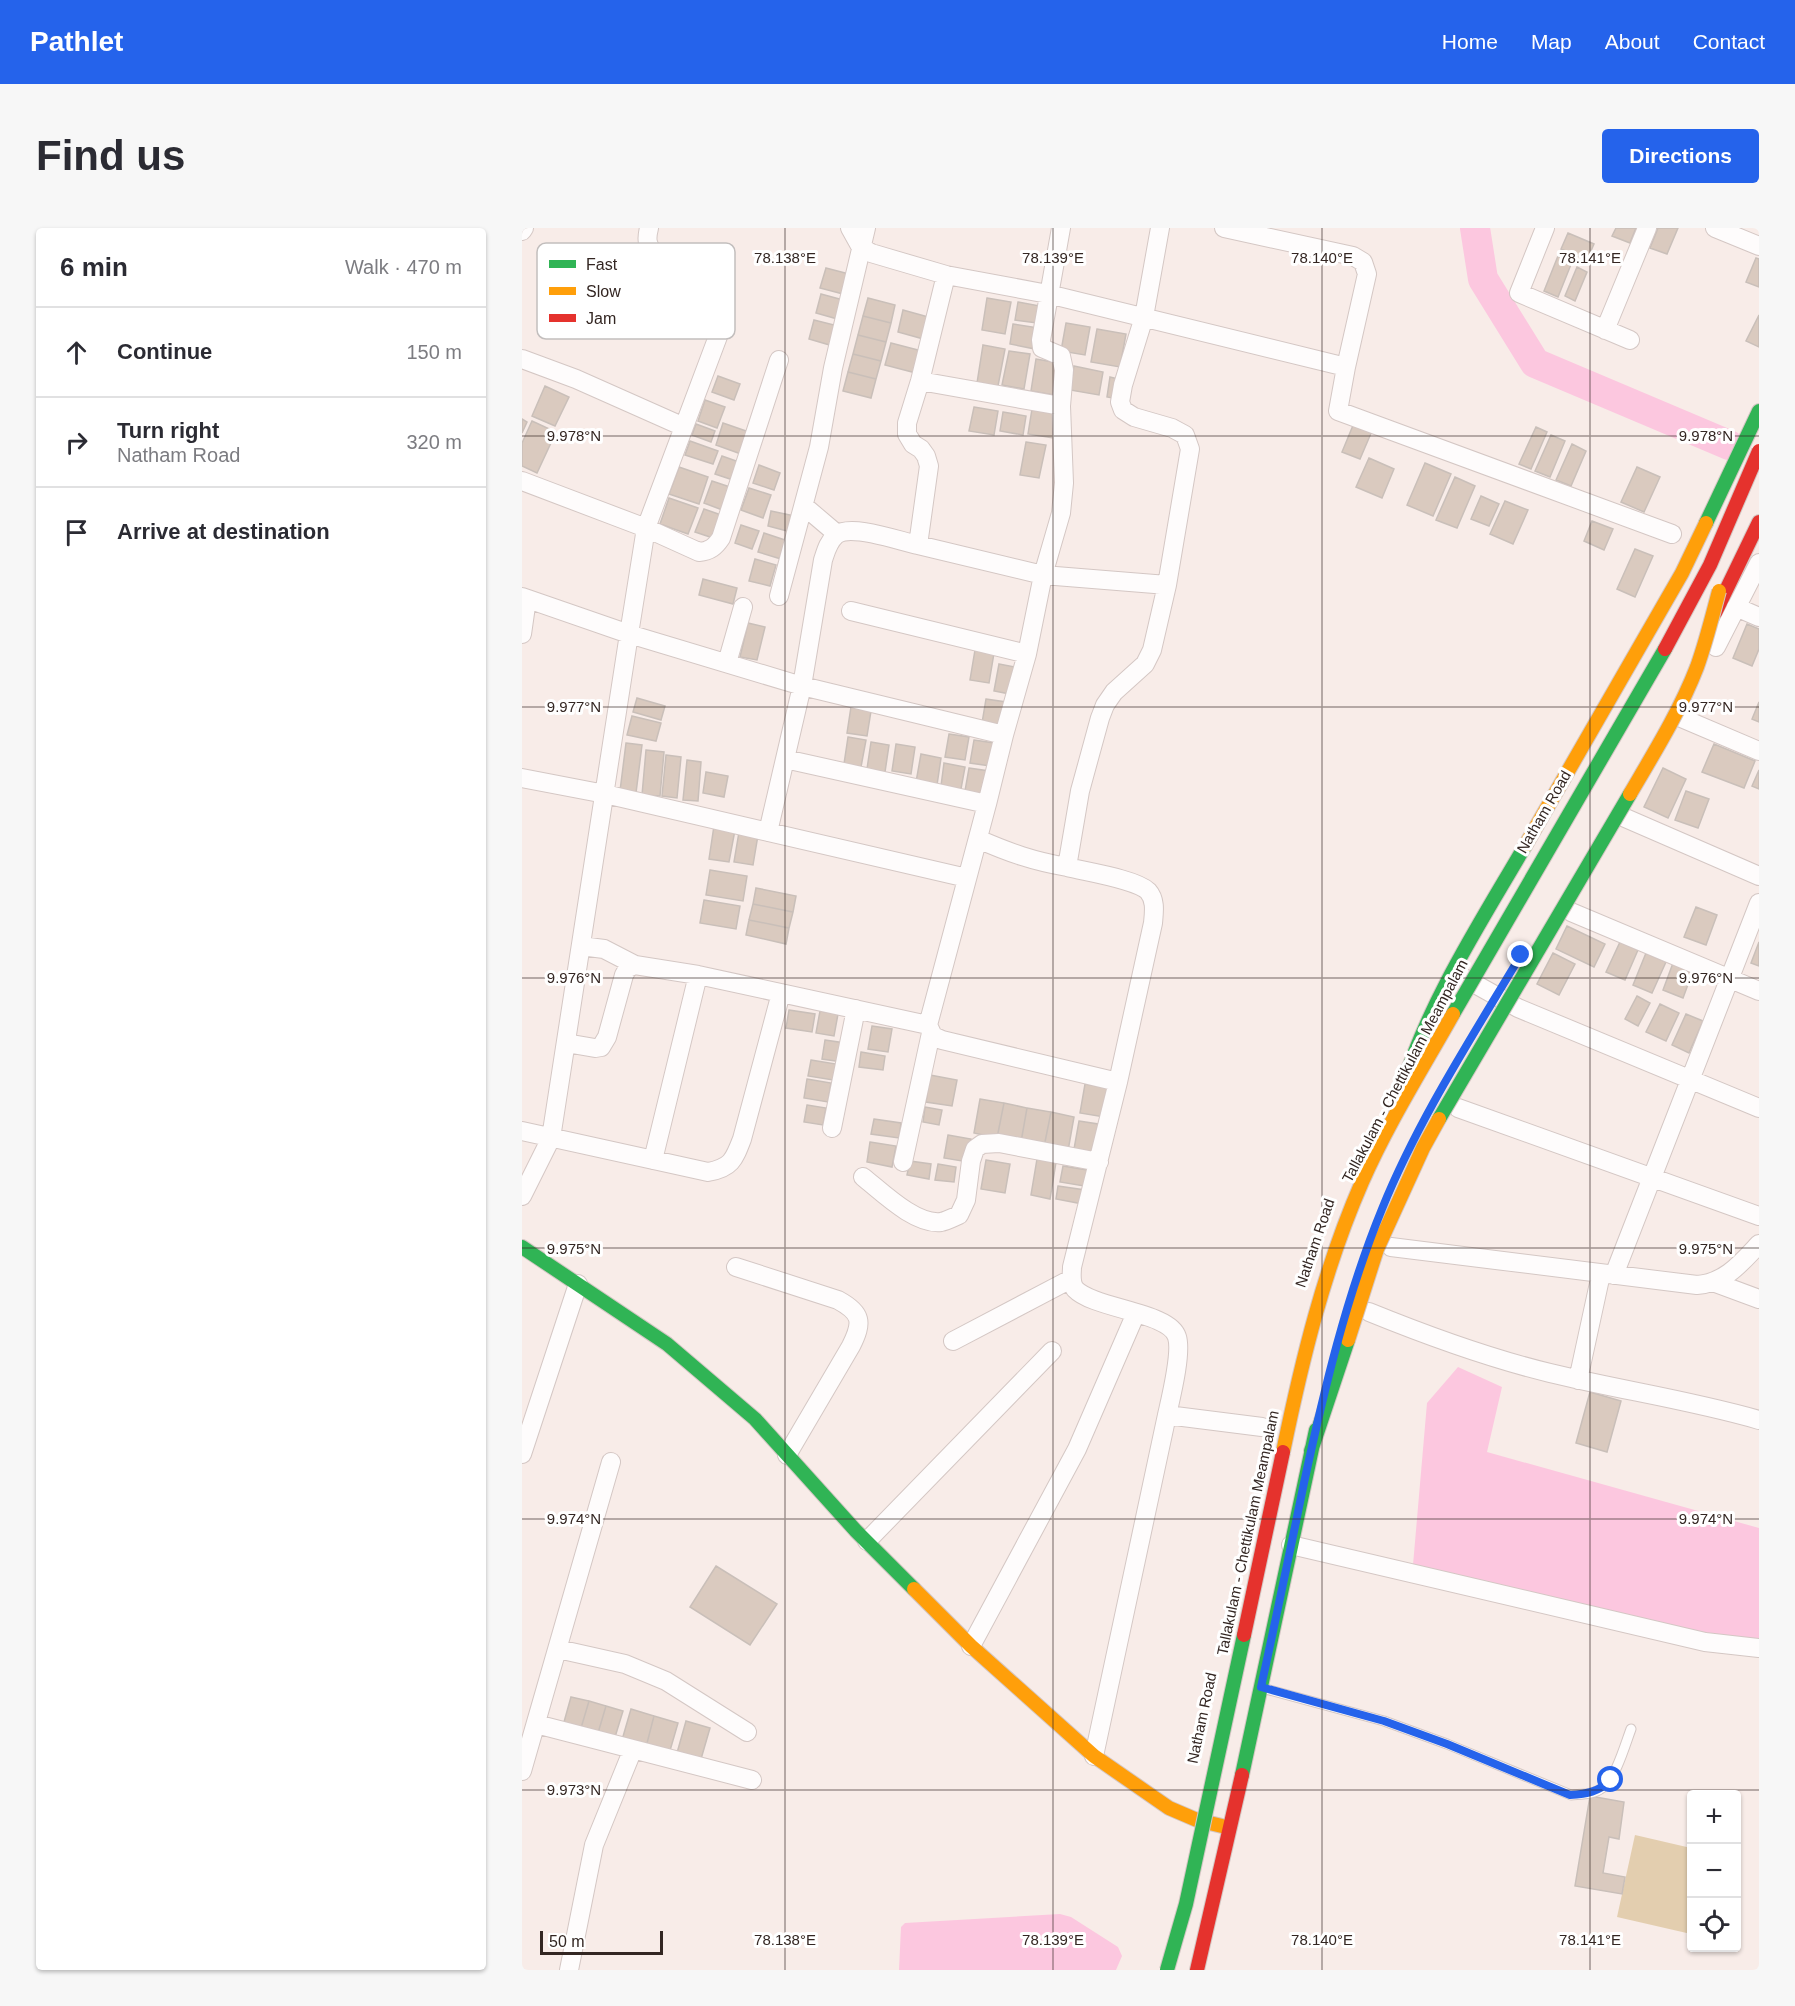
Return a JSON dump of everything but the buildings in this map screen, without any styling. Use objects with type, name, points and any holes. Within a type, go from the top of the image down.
[{"type":"main road","points":[[1401,1093],[1420,1033],[1458,961],[1597,724],[1682,573],[1759,411]]},
{"type":"main road","name":"Natham Road","points":[[1161,1970],[1181,1896],[1281,1429],[1307,1321],[1324,1264],[1351,1192],[1401,1093],[1668,631],[1720,526],[1759,434]]},
{"type":"main road","name":"Tallakulam - Chettikulam Meampalam","points":[[1167,1970],[1186,1904],[1302,1362],[1320,1297],[1343,1228],[1374,1156],[1400,1109],[1490,948],[1691,602],[1710,565],[1759,451]]},
{"type":"main road","points":[[1686,655],[1759,506]]},
{"type":"main road","points":[[1656,721],[1705,633],[1759,522]]},
{"type":"main road","points":[[1311,1451],[1381,1239],[1423,1148],[1468,1067],[1666,732],[1699,660],[1719,591]]},
{"type":"main road","points":[[1197,1970],[1311,1451],[1340,1332],[1362,1259],[1382,1208],[1412,1144],[1497,988],[1596,825]]},
{"type":"main road","points":[[1480,1009],[1497,988]]},
{"type":"main road","points":[[522,1247],[667,1344],[755,1419],[867,1541],[970,1646],[1094,1756],[1169,1808],[1197,1821],[1230,1827]]},
{"type":"main road","points":[[1191,1970],[1214,1875],[1319,1387]]},
{"type":"street","points":[[850,228],[861,246],[871,253],[946,275],[1048,294],[1346,367]]},
{"type":"street","points":[[779,596],[819,447],[833,368],[866,228]]},
{"type":"street","points":[[903,1162],[929,1029],[1027,654],[1044,575],[1061,513],[1064,483],[1061,406],[1064,370],[1061,356],[1042,348],[1041,340],[1061,228]]},
{"type":"street","points":[[1067,867],[1080,791],[1105,705],[1114,692],[1145,664],[1152,650],[1167,585],[1190,449],[1185,435],[1172,428],[1134,417],[1124,410],[1120,402],[1144,317],[1160,228]]},
{"type":"street","points":[[1224,228],[1353,256],[1363,262],[1367,274],[1338,411],[1672,534]]},
{"type":"street","points":[[1545,228],[1519,293],[1630,340]]},
{"type":"street","points":[[1605,330],[1647,228]]},
{"type":"street","points":[[1715,228],[1759,246]]},
{"type":"street","points":[[918,545],[929,466],[926,456],[913,444],[908,434],[907,423],[920,381],[946,275]]},
{"type":"street","points":[[522,1196],[551,1138],[646,528],[717,339]]},
{"type":"street","points":[[522,359],[576,379],[684,427]]},
{"type":"street","points":[[522,481],[646,528],[699,552],[707,551],[715,547],[721,538],[779,360]]},
{"type":"street","points":[[920,381],[1061,406]]},
{"type":"street","points":[[804,506],[837,534]]},
{"type":"street","points":[[768,832],[802,686],[823,560],[828,543],[837,534],[850,530],[864,532],[1044,575],[1167,585]]},
{"type":"street","points":[[1759,563],[1679,717],[1419,1181],[1391,1247],[1292,1540],[1706,1642],[1759,1648]]},
{"type":"street","points":[[522,633],[525,598],[629,634],[802,686],[1004,735]]},
{"type":"street","points":[[727,663],[743,607]]},
{"type":"street","points":[[1736,607],[1759,617]]},
{"type":"street","points":[[851,611],[1027,654]]},
{"type":"street","points":[[1679,717],[1759,751]]},
{"type":"street","points":[[784,759],[987,804]]},
{"type":"street","points":[[522,778],[604,794],[967,878]]},
{"type":"street","points":[[1623,816],[1759,876]]},
{"type":"street","points":[[978,839],[1036,862],[1135,883],[1149,892],[1154,905],[1153,923],[1118,1082],[1071,1279],[1074,1288],[1086,1296],[1158,1321],[1171,1328],[1177,1335],[1179,1347],[1167,1415],[1094,1756]]},
{"type":"street","points":[[1578,1380],[1607,1274],[1653,1176],[1759,903]]},
{"type":"street","points":[[1570,912],[1759,991]]},
{"type":"street","points":[[581,946],[604,950],[635,965],[698,975],[856,1009],[929,1029],[942,1040],[1118,1082]]},
{"type":"street","points":[[566,1043],[601,1047],[607,1037],[624,975],[628,968],[635,965]]},
{"type":"street","points":[[653,1160],[698,975]]},
{"type":"street","points":[[1466,979],[1497,988],[1518,1008],[1759,1108]]},
{"type":"street","points":[[522,1131],[708,1172],[720,1170],[733,1162],[742,1139],[781,993]]},
{"type":"street","points":[[832,1128],[856,1009]]},
{"type":"street","points":[[1458,1108],[1653,1176],[1759,1216]]},
{"type":"street","points":[[863,1177],[922,1220],[941,1222],[959,1215],[966,1200],[970,1161],[975,1149],[982,1144],[999,1143],[1099,1162]]},
{"type":"street","points":[[1391,1247],[1697,1285],[1713,1282],[1725,1276],[1759,1244]]},
{"type":"street","points":[[736,1267],[838,1300],[856,1312],[859,1323],[857,1333],[787,1455]]},
{"type":"street","points":[[953,1341],[1071,1279]]},
{"type":"street","points":[[1713,1282],[1759,1299]]},
{"type":"street","points":[[522,1454],[578,1284]]},
{"type":"street","points":[[1369,1312],[1479,1353],[1578,1380],[1680,1400],[1759,1420]]},
{"type":"street","points":[[970,1646],[1077,1449],[1136,1313]]},
{"type":"street","points":[[867,1541],[1052,1351]]},
{"type":"street","points":[[1167,1415],[1262,1427]]},
{"type":"street","points":[[522,1771],[612,1462]]},
{"type":"street","points":[[558,1649],[626,1664],[666,1681],[747,1732]]},
{"type":"street","points":[[536,1724],[752,1780]]},
{"type":"street","points":[[569,1970],[594,1845],[633,1749]]},
{"type":"lane","points":[[1261,1687],[1384,1721],[1447,1744],[1570,1795],[1589,1794],[1602,1789],[1611,1780],[1631,1729]]},
{"type":"shaded area","points":[[1458,1367],[1502,1387],[1487,1452],[1759,1528],[1759,1643],[1691,1631],[1413,1565],[1427,1403]]},
{"type":"shaded area","points":[[1635,1835],[1687,1847],[1687,1933],[1617,1917]]},
{"type":"shaded area","points":[[1060,1914],[1071,1917],[1118,1947],[1122,1956],[1116,1970],[899,1970],[901,1927],[905,1923]]},
{"type":"waterway","points":[[1475,228],[1483,279],[1535,363],[1729,445]]},
{"type":"traffic: fast","points":[[1706,523],[1759,411]]},
{"type":"traffic: fast","points":[[1453,1014],[1665,649]]},
{"type":"traffic: fast","points":[[1439,1119],[1630,794]]},
{"type":"traffic: fast","points":[[1402,1088],[1413,1056],[1441,994],[1525,846]]},
{"type":"traffic: fast","points":[[522,1247],[667,1344],[755,1419],[856,1531],[914,1589]]},
{"type":"traffic: fast","points":[[1311,1451],[1348,1340]]},
{"type":"traffic: fast","points":[[1242,1775],[1316,1430]]},
{"type":"traffic: fast","points":[[1167,1970],[1186,1904],[1244,1635]]},
{"type":"traffic: slow","points":[[1525,846],[1682,573],[1706,523]]},
{"type":"traffic: slow","points":[[1630,794],[1683,700],[1697,667],[1719,591]]},
{"type":"traffic: slow","points":[[1283,1452],[1315,1315],[1348,1215],[1383,1139],[1453,1014]]},
{"type":"traffic: slow","points":[[1348,1340],[1377,1249],[1423,1148],[1439,1119]]},
{"type":"traffic: slow","points":[[914,1589],[971,1646],[1094,1756],[1169,1808],[1197,1820],[1222,1826]]},
{"type":"traffic: jam","points":[[1665,649],[1710,565],[1759,451]]},
{"type":"traffic: jam","points":[[1715,613],[1759,522]]},
{"type":"traffic: jam","points":[[1244,1635],[1283,1452]]},
{"type":"traffic: jam","points":[[1197,1970],[1242,1775]]},
{"type":"route","points":[[1521,955],[1412,1144],[1382,1208],[1362,1259],[1340,1332],[1311,1451],[1261,1687],[1384,1721],[1447,1744],[1570,1795],[1589,1794],[1602,1789],[1611,1780]]}]
